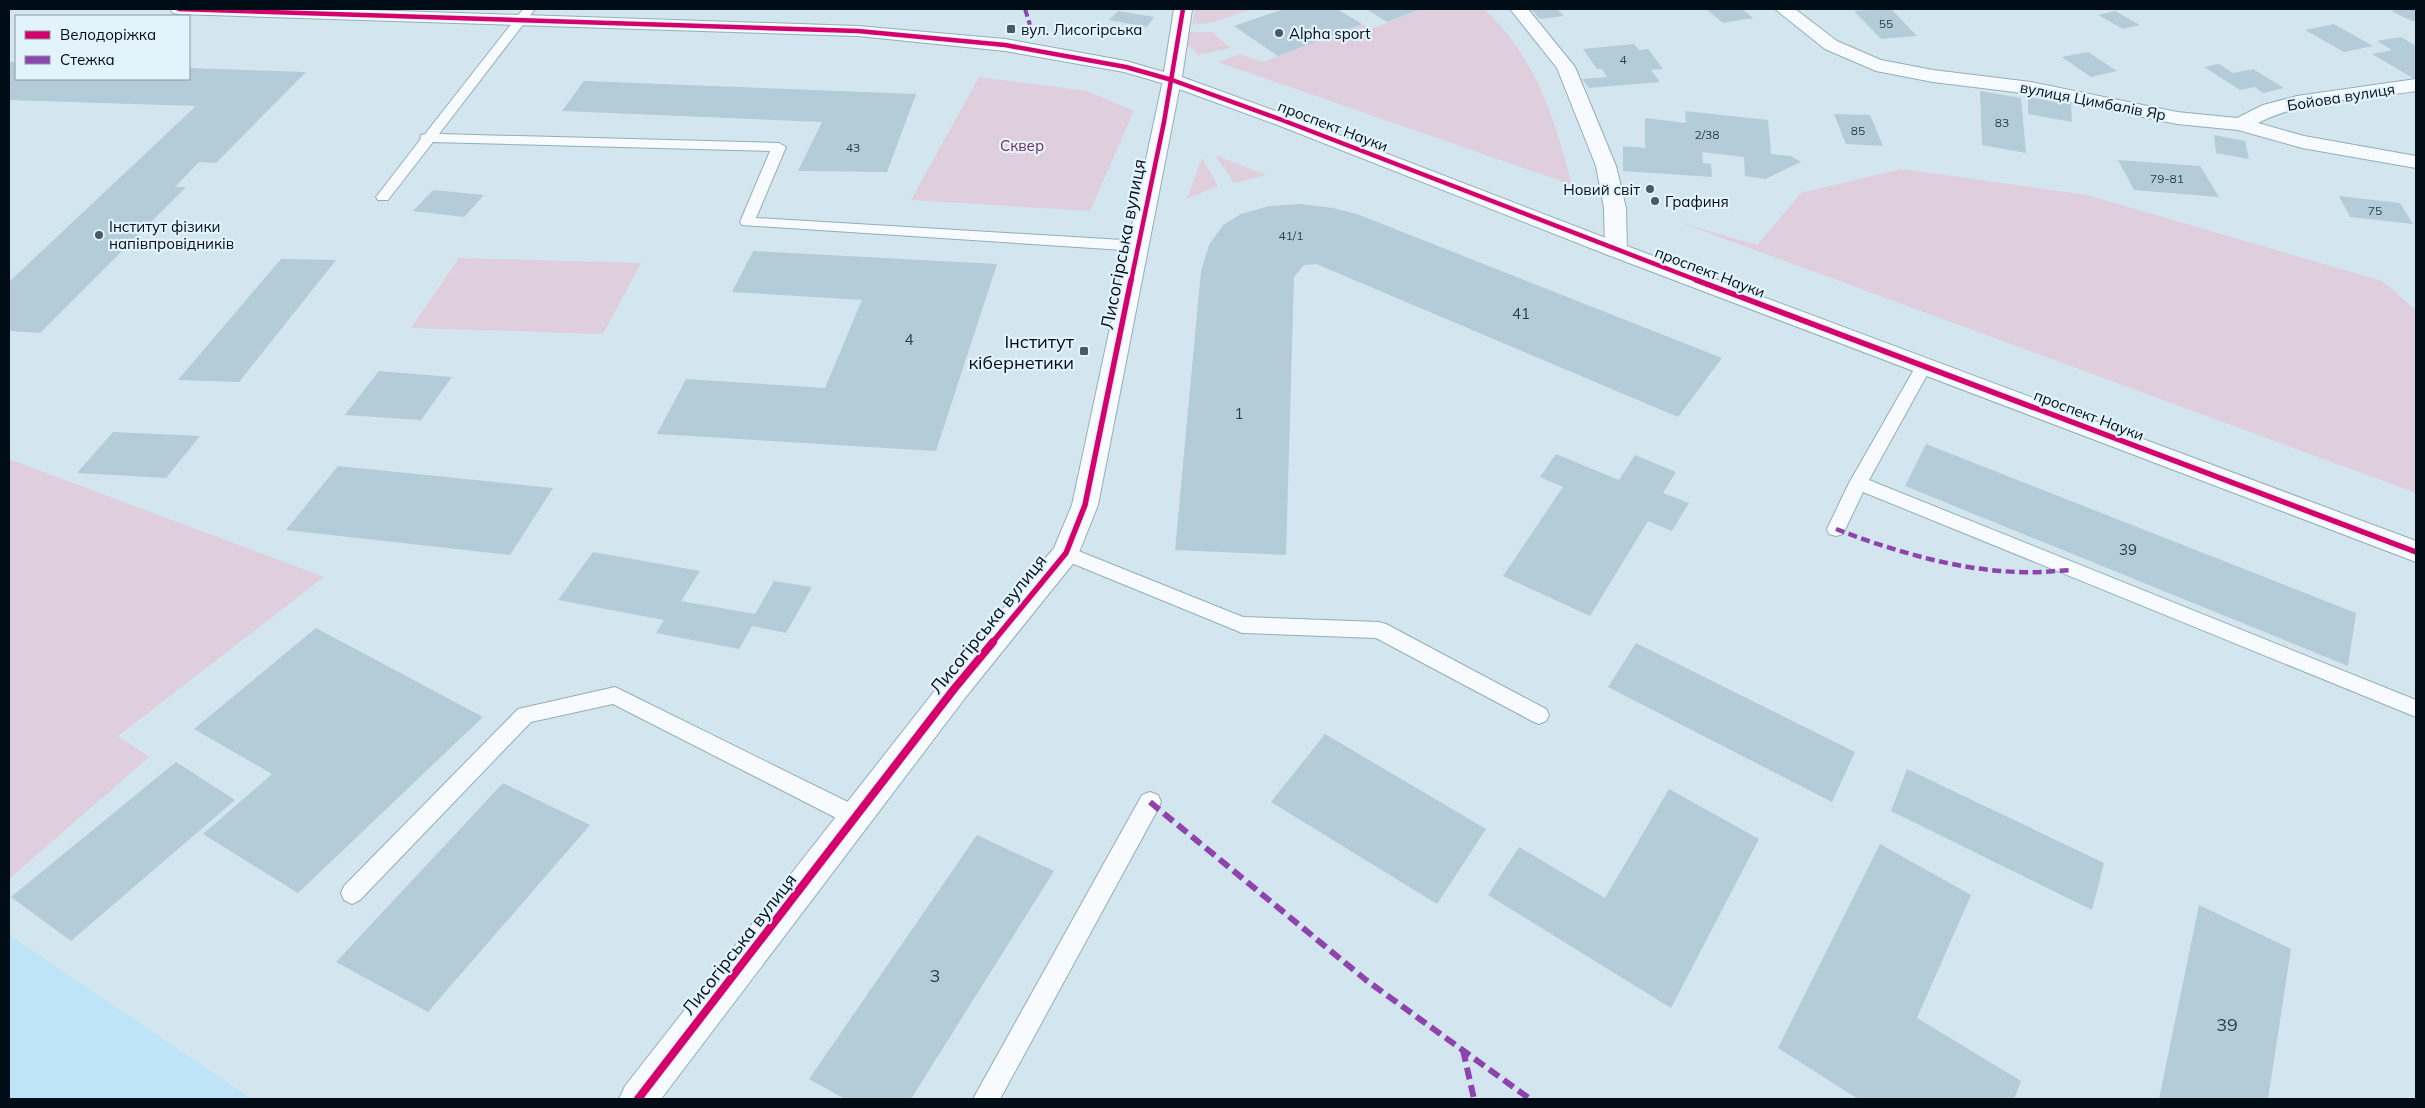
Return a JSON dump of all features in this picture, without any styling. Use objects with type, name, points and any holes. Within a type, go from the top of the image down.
[{"type":"street","name":"проспект Науки","points":[[179,9],[525,14],[858,31],[945,38],[1056,54],[1126,68],[1172,80],[1282,120],[1616,250],[2416,552]]},
{"type":"street","name":"Лисогірська вулиця","points":[[638,1099],[954,689],[1066,553],[1086,505],[1172,80],[1183,9]]},
{"type":"street","points":[[1519,9],[1566,67],[1606,166],[1615,208],[1616,250]]},
{"type":"street","name":"вулиця Цимбалів Яр","points":[[1784,9],[1831,46],[1876,65],[1933,76],[2031,88],[2177,118],[2240,124],[2302,142],[2416,162]]},
{"type":"street","name":"Бойова вулиця","points":[[2240,124],[2270,109],[2297,102],[2416,85]]},
{"type":"lane","points":[[382,197],[426,138],[525,14]]},
{"type":"lane","points":[[426,138],[779,147],[747,222],[1139,246]]},
{"type":"lane","points":[[1836,529],[1858,483],[1924,366]]},
{"type":"lane","points":[[1858,483],[2416,709]]},
{"type":"lane","points":[[1066,553],[1242,626],[1379,630],[1539,715]]},
{"type":"lane","points":[[352,893],[525,715],[615,695],[856,817]]},
{"type":"lane","points":[[986,1099],[1150,802]]},
{"type":"shaded area","points":[[9,935],[252,1099],[9,1099]]},
{"type":"green space","points":[[1195,9],[1251,9],[1214,22],[1192,25]]},
{"type":"green space","points":[[1422,9],[1484,9],[1502,27],[1530,68],[1541,90],[1558,136],[1572,185],[1218,62],[1240,54],[1263,62],[1362,24],[1371,29]]},
{"type":"green space","points":[[1186,32],[1212,32],[1230,48],[1198,55],[1191,47],[1184,47]]},
{"type":"green space","name":"Сквер","points":[[979,77],[1087,91],[1134,111],[1090,211],[911,200]]},
{"type":"green space","points":[[1215,155],[1266,175],[1234,183]]},
{"type":"green space","points":[[1202,158],[1218,186],[1187,199]]},
{"type":"green space","points":[[1901,169],[2087,195],[2382,281],[2416,310],[2416,493],[1679,222],[1757,245],[1801,193]]},
{"type":"green space","points":[[459,258],[641,263],[603,334],[411,328]]},
{"type":"green space","points":[[9,459],[324,577],[118,736],[149,757],[9,879]]},
{"type":"building","points":[[1284,9],[1337,9],[1362,24],[1278,56],[1234,26]]},
{"type":"building","points":[[1366,9],[1421,9],[1387,22]]},
{"type":"building","points":[[1531,9],[1557,9],[1564,16],[1540,19]]},
{"type":"building","points":[[1706,9],[1742,9],[1753,18],[1723,23]]},
{"type":"building","points":[[1891,9],[1917,36],[1881,39],[1854,11]]},
{"type":"building","points":[[2416,9],[2416,21],[2391,11]]},
{"type":"building","points":[[1118,11],[1154,17],[1147,27],[1109,20]]},
{"type":"building","points":[[2115,11],[2140,25],[2123,29],[2098,15]]},
{"type":"building","points":[[2334,24],[2373,46],[2344,52],[2305,30]]},
{"type":"building","points":[[2401,37],[2416,46],[2416,80],[2372,54],[2392,50],[2377,41]]},
{"type":"building","points":[[1634,44],[1639,50],[1648,49],[1663,69],[1651,70],[1660,82],[1589,88],[1582,79],[1607,77],[1602,69],[1597,69],[1583,49]]},
{"type":"building","points":[[2088,52],[2117,71],[2091,77],[2062,57]]},
{"type":"building","name":"Інститут фізики напівпровідників","points":[[9,62],[15,62],[15,80],[190,80],[190,68],[306,72],[216,163],[199,162],[175,187],[186,187],[40,333],[9,331],[9,282],[196,106],[9,100]]},
{"type":"building","points":[[2219,64],[2233,73],[2253,69],[2284,88],[2263,93],[2255,87],[2240,90],[2204,67]]},
{"type":"building","points":[[584,81],[916,94],[887,172],[798,171],[822,122],[562,111]]},
{"type":"building","points":[[1980,91],[2021,98],[2026,153],[1982,145]]},
{"type":"building","points":[[2028,97],[2071,104],[2072,122],[2028,114]]},
{"type":"building","points":[[1685,111],[1768,120],[1771,154],[1791,156],[1801,162],[1765,179],[1745,176],[1744,157],[1702,152],[1703,163],[1711,164],[1712,177],[1623,171],[1623,146],[1645,148],[1645,118],[1686,123]]},
{"type":"building","points":[[1834,114],[1870,115],[1883,146],[1846,144]]},
{"type":"building","points":[[2214,135],[2245,141],[2249,159],[2216,153]]},
{"type":"building","points":[[2118,160],[2200,166],[2219,197],[2134,190]]},
{"type":"building","points":[[433,190],[484,195],[464,217],[413,211]]},
{"type":"building","points":[[2339,196],[2400,203],[2413,224],[2350,217]]},
{"type":"building","points":[[1300,204],[1333,208],[1357,214],[1722,358],[1678,417],[1316,264],[1304,265],[1294,277],[1286,555],[1175,550],[1201,271],[1209,245],[1223,225],[1241,214],[1269,206]]},
{"type":"building","points":[[753,251],[997,264],[936,451],[657,434],[686,379],[825,388],[862,300],[732,292]]},
{"type":"building","points":[[281,259],[336,260],[239,382],[178,380]]},
{"type":"building","points":[[379,371],[452,377],[421,420],[345,415]]},
{"type":"building","points":[[113,432],[200,436],[166,478],[77,473]]},
{"type":"building","points":[[1926,444],[2356,613],[2348,666],[1905,486]]},
{"type":"building","points":[[1556,454],[1619,480],[1635,455],[1676,472],[1663,493],[1689,503],[1672,531],[1648,521],[1590,616],[1503,576],[1563,487],[1540,477]]},
{"type":"building","points":[[338,466],[553,488],[510,555],[286,530]]},
{"type":"building","points":[[593,552],[700,571],[681,601],[755,614],[774,581],[812,587],[786,633],[752,626],[739,649],[656,633],[664,620],[558,600]]},
{"type":"building","points":[[316,628],[483,717],[298,893],[203,834],[272,774],[194,729]]},
{"type":"building","points":[[1636,643],[1855,752],[1832,802],[1608,687]]},
{"type":"building","points":[[1325,734],[1486,829],[1437,904],[1271,802]]},
{"type":"building","points":[[176,762],[235,800],[71,941],[11,897]]},
{"type":"building","points":[[1907,769],[2104,863],[2092,910],[1891,811]]},
{"type":"building","points":[[503,783],[590,825],[428,1012],[336,962]]},
{"type":"building","points":[[1669,789],[1759,839],[1671,1008],[1488,895],[1519,847],[1605,898]]},
{"type":"building","points":[[977,835],[1054,871],[911,1099],[845,1099],[809,1079]]},
{"type":"building","points":[[1880,844],[1971,895],[1917,1018],[2021,1081],[2014,1099],[1858,1099],[1778,1048]]},
{"type":"building","points":[[2199,905],[2291,949],[2268,1099],[2159,1099]]},
{"type":"marked path","points":[[1025,9],[1030,25]]},
{"type":"marked path","points":[[1836,529],[1882,547],[1982,569],[2019,572],[2072,570]]},
{"type":"marked path","points":[[1150,802],[1366,980],[1530,1099]]},
{"type":"marked path","points":[[1463,1050],[1474,1099]]},
{"type":"cycle path","points":[[179,9],[858,31],[1005,45],[1126,67],[1172,80],[1282,120],[1616,250],[2416,552]]},
{"type":"cycle path","points":[[638,1099],[954,689],[1066,553],[1085,505],[1164,122],[1183,9]]},
{"type":"place","name":"вул. Лисогірська","points":[[1011,29]]},
{"type":"place","name":"Alpha sport","points":[[1279,33]]},
{"type":"place","name":"Новий світ","points":[[1650,189]]},
{"type":"place","name":"Графиня","points":[[1655,201]]},
{"type":"place","name":"Інститут фізики напівпровідників","points":[[99,235]]},
{"type":"place","name":"Інститут кібернетики","points":[[1084,351]]}]
